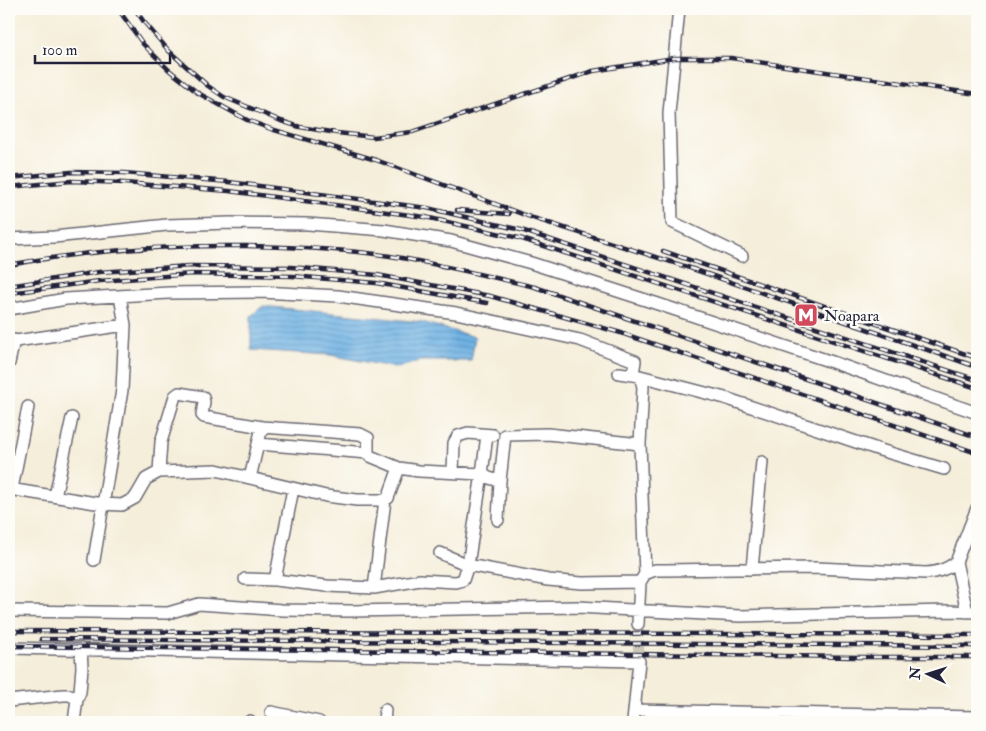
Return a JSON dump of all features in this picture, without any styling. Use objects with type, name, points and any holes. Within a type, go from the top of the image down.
[{"type":"street","points":[[679,9],[669,113],[672,222],[742,256]]},
{"type":"street","points":[[9,239],[54,238],[167,225],[230,223],[317,224],[384,230],[451,241],[531,262],[832,362],[977,413]]},
{"type":"street","points":[[9,309],[66,299],[169,293],[261,292],[338,296],[456,313],[580,340],[635,361],[636,375],[643,387],[640,444],[642,578],[638,624]]},
{"type":"street","points":[[94,560],[122,390],[125,325],[120,296]]},
{"type":"street","points":[[9,363],[11,341],[125,325]]},
{"type":"street","points":[[619,373],[636,375],[725,398],[880,450],[944,469]]},
{"type":"street","points":[[159,472],[161,442],[175,396],[179,393],[204,397],[202,415],[204,417],[262,428],[360,434],[368,438],[368,453]]},
{"type":"street","points":[[28,407],[11,489],[102,504],[122,505],[135,498],[146,479],[159,472],[216,470],[293,489],[349,499],[385,500]]},
{"type":"street","points":[[55,496],[72,418]]},
{"type":"street","points":[[250,478],[262,428]]},
{"type":"street","points":[[453,472],[454,443],[458,436],[468,433],[487,435],[548,434],[640,444]]},
{"type":"street","points":[[244,578],[327,586],[374,588],[420,580],[456,582],[463,580],[468,565],[487,435]]},
{"type":"street","points":[[498,520],[505,435]]},
{"type":"street","points":[[258,444],[368,453],[370,456],[399,468],[419,471],[482,474],[500,482]]},
{"type":"street","points":[[752,569],[762,462]]},
{"type":"street","points":[[374,588],[385,500],[388,498],[399,468]]},
{"type":"street","points":[[275,580],[293,489]]},
{"type":"street","points":[[440,553],[468,565],[564,582],[642,578],[650,572],[665,570],[816,568],[939,572],[949,568],[956,562],[977,508]]},
{"type":"street","points":[[9,612],[168,613],[199,604],[282,610],[340,611],[578,607],[740,616],[972,612],[956,562]]},
{"type":"street","points":[[9,648],[639,661],[633,722]]},
{"type":"street","points":[[74,722],[77,699],[80,692],[82,667],[80,649]]},
{"type":"street","points":[[9,701],[70,695],[77,699]]},
{"type":"street","points":[[384,722],[385,710]]},
{"type":"street","points":[[634,710],[748,718],[958,719],[977,717]]},
{"type":"street","points":[[271,712],[319,722]]},
{"type":"water","points":[[263,306],[422,322],[475,337],[471,361],[420,361],[397,368],[330,355],[251,350],[251,316]]},
{"type":"tunnel","points":[[638,624],[639,661]]},
{"type":"railway","points":[[118,9],[143,44],[169,70],[198,93],[247,120],[376,160],[533,218],[687,267],[977,367]]},
{"type":"railway","points":[[135,9],[169,51],[208,86],[224,97],[300,127],[374,137],[412,132],[593,71],[674,58],[731,58],[977,94]]},
{"type":"railway","points":[[9,178],[71,172],[124,173],[229,182],[427,208],[521,230],[977,380]]},
{"type":"railway","points":[[9,187],[71,181],[124,183],[229,191],[425,217],[519,238],[977,388]]},
{"type":"railway","points":[[457,210],[509,214]]},
{"type":"railway","points":[[9,265],[97,252],[217,246],[319,249],[408,259],[535,287],[977,437]]},
{"type":"railway","points":[[663,251],[977,358]]},
{"type":"railway","points":[[9,286],[99,272],[190,266],[291,267],[377,275],[490,296],[621,333],[977,453]]},
{"type":"railway","points":[[10,293],[100,281],[192,274],[292,276],[376,283],[487,303]]},
{"type":"railway","points":[[9,631],[977,635]]},
{"type":"railway","points":[[41,639],[977,646]]},
{"type":"railway","points":[[9,646],[977,657]]},
{"type":"place","name":"Noapara","points":[[806,315]]}]
